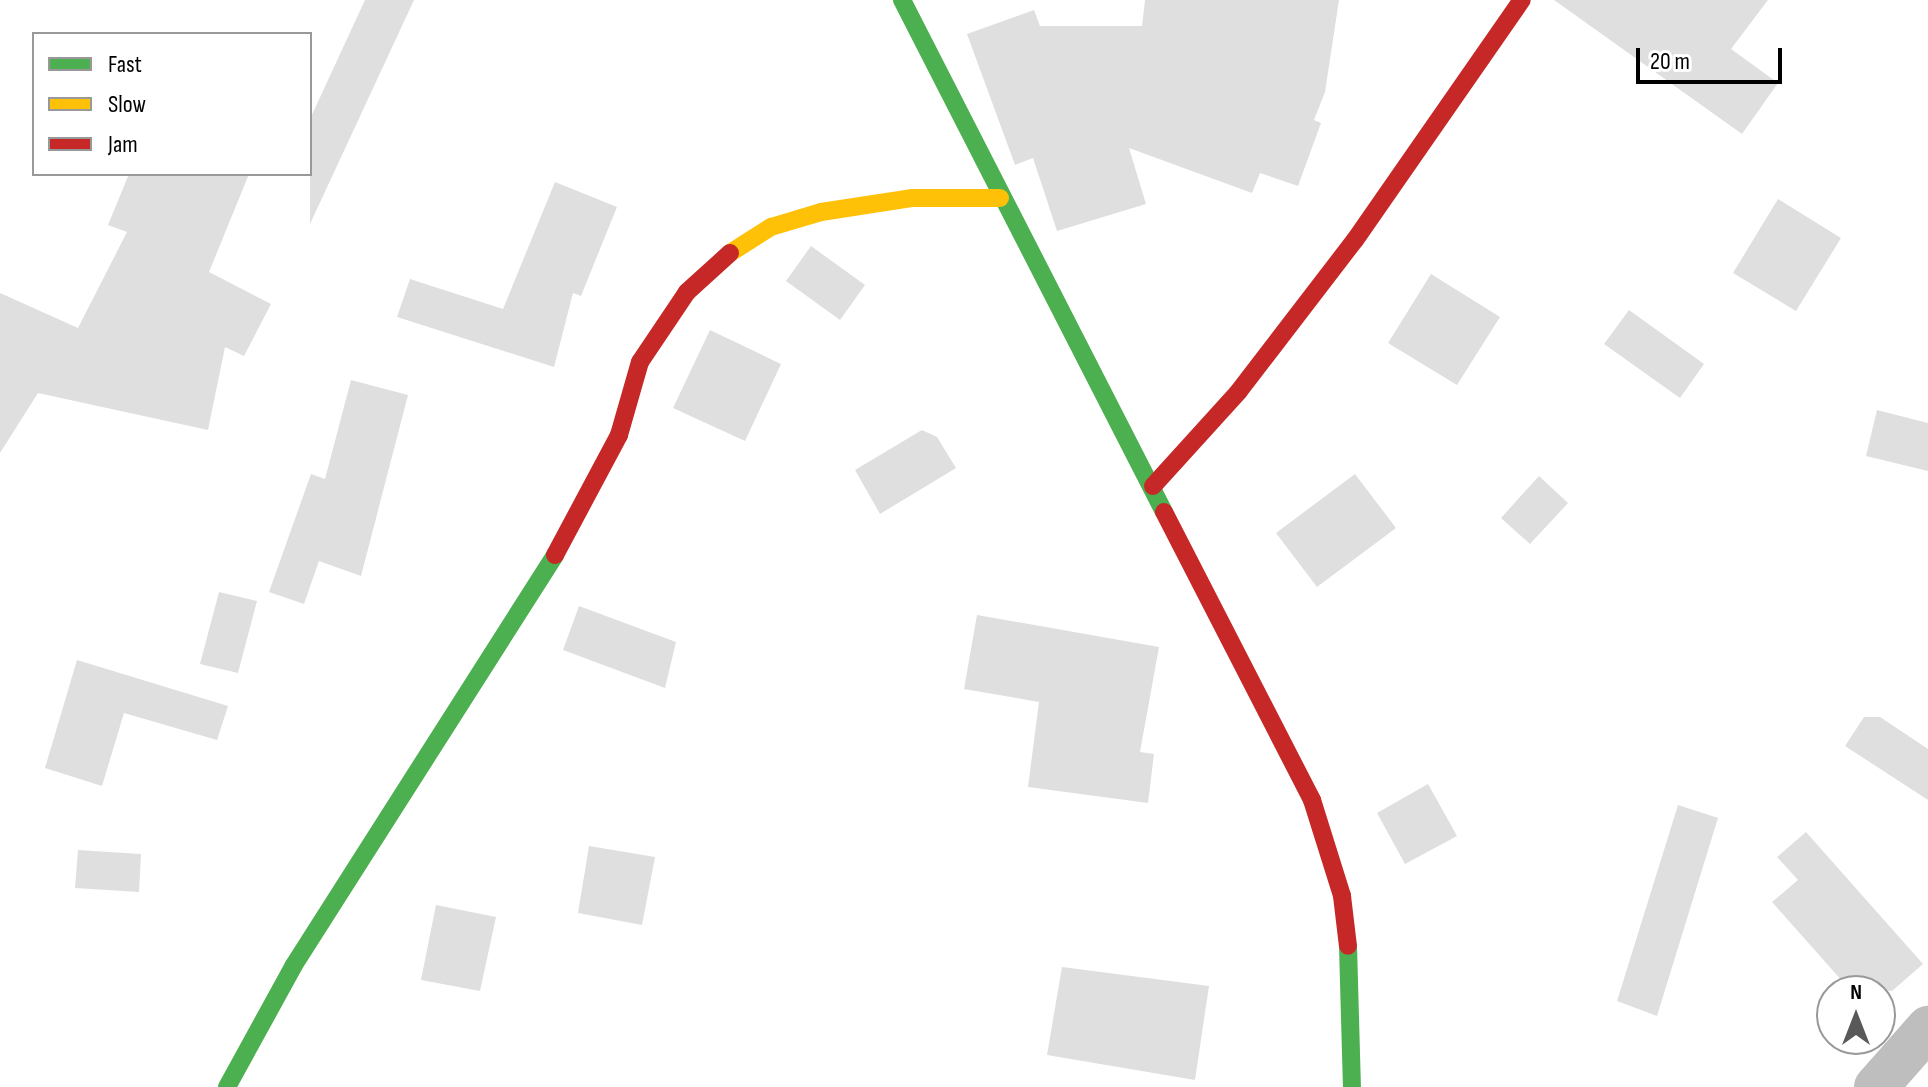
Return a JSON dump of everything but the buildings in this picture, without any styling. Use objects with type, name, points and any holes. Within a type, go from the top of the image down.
[{"type":"street","points":[[902,0],[1000,198],[1153,486],[1312,800],[1342,896],[1351,967],[1352,1087]]},
{"type":"street","points":[[1153,486],[1239,391],[1355,240],[1522,0]]},
{"type":"street","points":[[227,1087],[294,965],[560,547],[619,435],[640,362],[687,292],[728,254],[771,227],[821,212],[913,198],[1000,198]]},
{"type":"street","points":[[1876,1087],[1928,1028]]},
{"type":"traffic: fast","points":[[902,0],[1164,512]]},
{"type":"traffic: fast","points":[[227,1087],[294,965],[555,555]]},
{"type":"traffic: fast","points":[[1348,946],[1352,1087]]},
{"type":"traffic: slow","points":[[730,253],[771,227],[821,212],[913,198],[1000,198]]},
{"type":"traffic: jam","points":[[1153,486],[1239,391],[1355,240],[1522,0]]},
{"type":"traffic: jam","points":[[555,555],[619,435],[640,362],[687,292],[730,253]]},
{"type":"traffic: jam","points":[[1164,512],[1312,800],[1342,896],[1348,946]]}]
